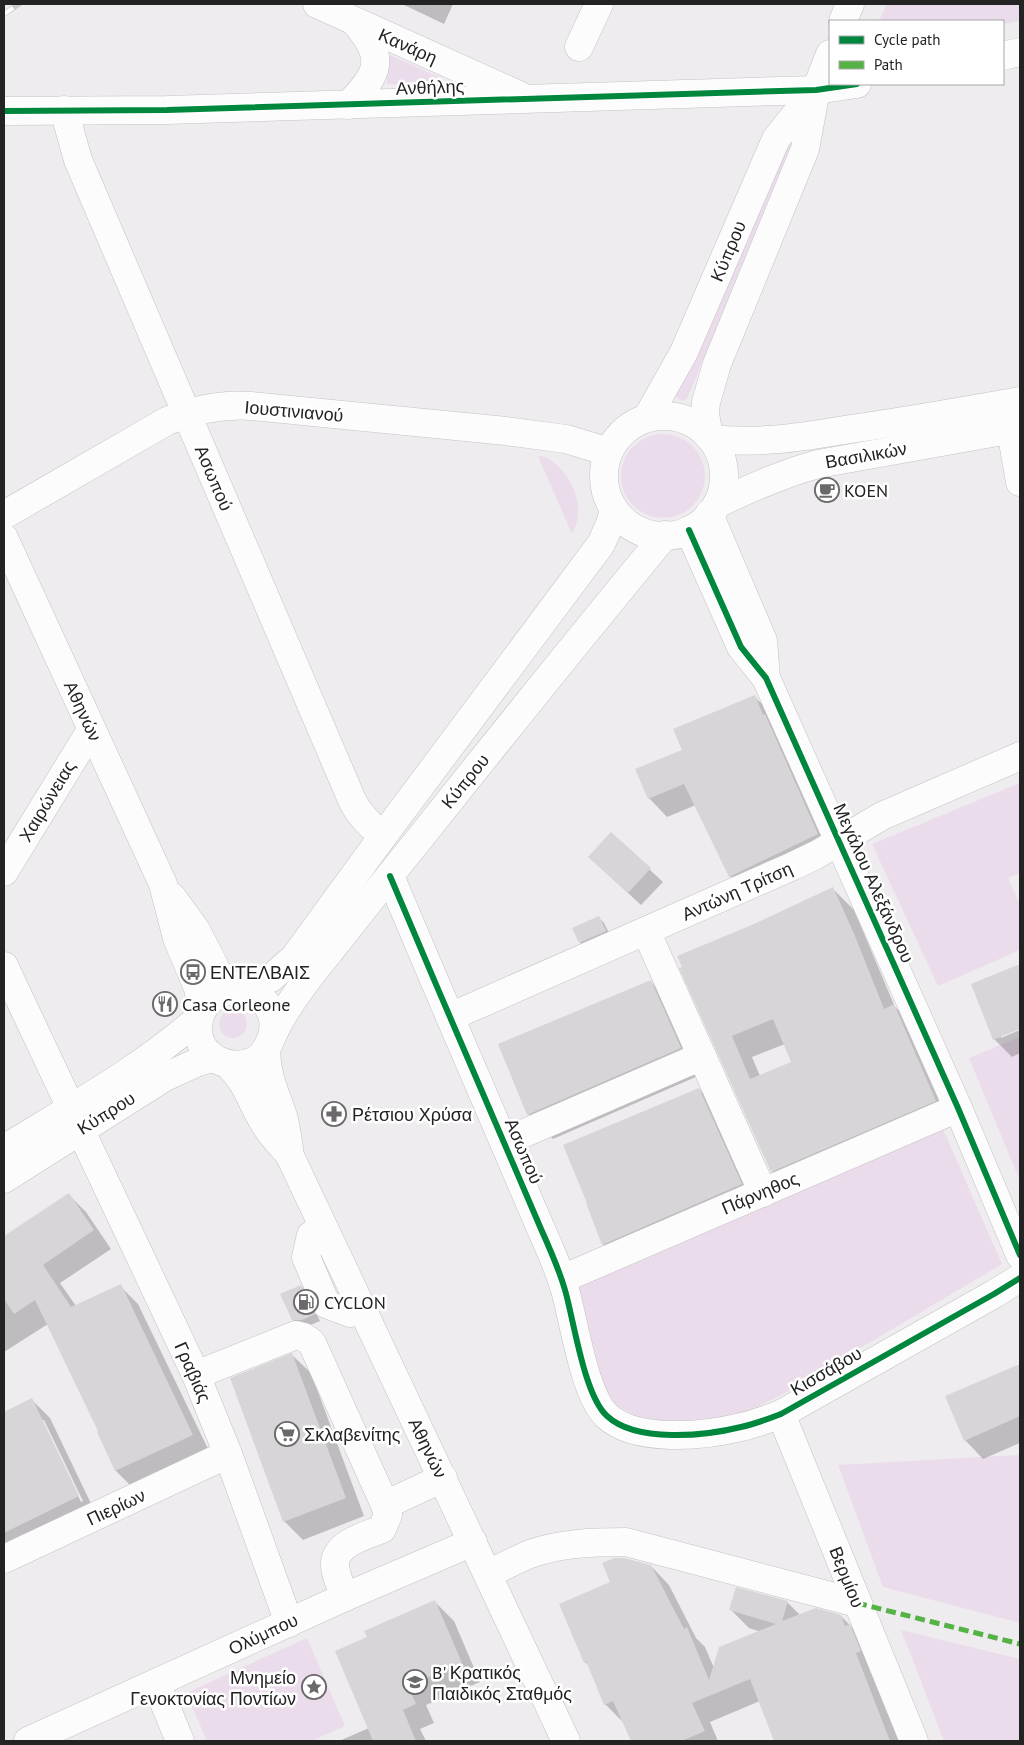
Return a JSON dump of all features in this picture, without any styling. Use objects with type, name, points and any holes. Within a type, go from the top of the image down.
[{"type":"street","name":"Κανάρη","points":[[317,4],[526,98]]},
{"type":"street","points":[[580,46],[599,4]]},
{"type":"street","points":[[843,20],[850,4]]},
{"type":"street","points":[[348,105],[368,85],[375,67],[371,44],[355,22]]},
{"type":"street","points":[[1004,56],[1020,52]]},
{"type":"street","name":"Κύπρου","points":[[710,438],[705,414],[711,382],[805,150],[816,90],[829,57]]},
{"type":"street","name":"Ανθήλης","points":[[4,111],[168,110],[348,105],[816,90],[850,85]]},
{"type":"street","name":"Κύπρου","points":[[647,418],[684,352],[776,139],[816,90]]},
{"type":"street","name":"Ασωπού","points":[[64,110],[78,160],[358,812],[383,836]]},
{"type":"street","name":"Βασιλικών","points":[[710,438],[741,442],[783,439],[1020,401]]},
{"type":"street","name":"Ιουστινιανού","points":[[4,515],[143,434],[186,413],[224,406],[251,406],[506,430],[566,439],[609,452]]},
{"type":"street","points":[[664,416],[681,418],[697,426],[710,438],[719,452],[724,467],[722,489],[695,521],[648,533],[626,522],[614,509],[607,493],[604,477],[606,460],[609,452],[624,431],[647,418],[664,416]]},
{"type":"street","points":[[1016,429],[1020,482]]},
{"type":"street","name":"Βασιλικών","points":[[695,521],[757,484],[789,472],[818,464],[1016,429]]},
{"type":"street","name":"Κύπρου","points":[[4,1179],[156,1053],[200,1014],[208,1002],[217,995],[227,991],[240,990],[271,978],[294,958],[601,544],[614,509]]},
{"type":"street","name":"Κύπρου","points":[[4,1150],[76,1119],[198,1062],[221,1061],[240,1065],[250,1063],[258,1058],[270,1042],[291,1002],[567,654],[695,521]]},
{"type":"street","name":"Μεγάλου Αλεξάνδρου","points":[[695,521],[762,641],[766,678],[958,1108],[1020,1255]]},
{"type":"street","name":"Αθηνών","points":[[4,538],[163,884],[177,938],[198,988],[200,1014]]},
{"type":"street","name":"Χαιρώνειας","points":[[4,872],[91,730]]},
{"type":"street","name":"Αντώνη Τρίτση","points":[[450,1017],[793,866],[816,855],[882,816],[1020,756]]},
{"type":"street","name":"Ασωπού","points":[[390,876],[562,1279],[583,1365],[601,1409],[608,1417],[630,1429]]},
{"type":"street","name":"Αθηνών","points":[[163,884],[196,930],[218,973],[240,990]]},
{"type":"street","points":[[646,931],[763,1192]]},
{"type":"street","name":"Γραβιάς","points":[[4,966],[196,1376],[228,1454],[288,1622]]},
{"type":"street","points":[[240,990],[257,996],[267,1006],[273,1019],[270,1042]]},
{"type":"street","points":[[200,1014],[199,1036],[207,1052],[221,1061]]},
{"type":"street","name":"Αθηνών","points":[[270,1042],[268,1075],[283,1117],[290,1156],[566,1741]]},
{"type":"street","points":[[504,1142],[702,1056]]},
{"type":"street","name":"Αθηνών","points":[[221,1061],[238,1074],[266,1127],[290,1156]]},
{"type":"street","name":"Πάρνηθος","points":[[562,1279],[958,1108]]},
{"type":"street","points":[[311,1235],[306,1257],[326,1304],[350,1313]]},
{"type":"street","name":"Κισσάβου","points":[[630,1429],[676,1435],[710,1433],[742,1427],[781,1414],[1020,1278]]},
{"type":"street","points":[[196,1376],[296,1335],[309,1340],[314,1347],[385,1505],[388,1516],[382,1529],[344,1546],[335,1561],[340,1584]]},
{"type":"street","name":"Βερμίου","points":[[781,1414],[914,1741]]},
{"type":"street","name":"Πιερίων","points":[[4,1559],[228,1454]]},
{"type":"street","points":[[385,1505],[442,1478]]},
{"type":"street","name":"Ολύμπου","points":[[28,1741],[288,1622],[340,1584],[473,1542]]},
{"type":"street","points":[[488,1574],[531,1554],[563,1545],[592,1542],[626,1542],[857,1602]]},
{"type":"street","points":[[156,1683],[180,1741]]},
{"type":"shaded area","points":[[887,4],[1020,4],[1020,21],[1004,24],[1004,20],[879,20]]},
{"type":"shaded area","points":[[386,53],[443,79],[441,85],[387,84]]},
{"type":"shaded area","points":[[788,132],[795,135],[688,397],[683,401],[677,398],[674,392]]},
{"type":"shaded area","points":[[663,434],[679,437],[693,446],[702,460],[705,476],[702,492],[693,506],[679,515],[663,518],[647,515],[633,506],[624,492],[621,476],[624,460],[633,446],[647,437]]},
{"type":"shaded area","points":[[538,456],[551,460],[558,466],[574,489],[577,498],[578,516],[572,534]]},
{"type":"shaded area","points":[[1020,783],[1020,873],[1008,878],[1020,905],[1020,950],[938,986],[872,844]]},
{"type":"shaded area","points":[[233,1010],[243,1014],[247,1024],[243,1034],[233,1038],[223,1034],[219,1024],[223,1014]]},
{"type":"shaded area","points":[[1020,1037],[1020,1181],[969,1058]]},
{"type":"shaded area","points":[[943,1129],[1002,1264],[806,1381],[763,1404],[735,1415],[706,1421],[672,1422],[640,1416],[614,1402],[602,1381],[576,1287]]},
{"type":"shaded area","points":[[1020,1455],[1020,1623],[883,1587],[838,1465]]},
{"type":"shaded area","points":[[901,1630],[1020,1659],[1020,1741],[944,1741]]},
{"type":"shaded area","points":[[307,1638],[345,1726],[311,1741],[207,1741],[186,1693]]},
{"type":"building","points":[[755,695],[818,834],[729,877],[684,784],[648,799],[635,769],[682,750],[673,729]]},
{"type":"building","points":[[611,832],[651,868],[628,893],[588,857]]},
{"type":"building","points":[[833,887],[884,1009],[894,1004],[936,1101],[771,1172],[679,968],[682,967],[677,956],[754,924]],"holes":[[[773,1019],[791,1062],[750,1079],[732,1036]]]},
{"type":"building","points":[[599,916],[606,931],[579,943],[572,928]]},
{"type":"building","points":[[1020,964],[1020,1029],[993,1040],[971,984]]},
{"type":"building","points":[[651,980],[681,1048],[527,1115],[498,1044]]},
{"type":"building","points":[[699,1088],[742,1184],[602,1245],[563,1145]]},
{"type":"building","points":[[69,1193],[94,1230],[43,1265],[71,1307],[121,1284],[193,1435],[115,1471],[98,1431],[35,1300],[14,1314],[4,1299],[4,1236]]},
{"type":"building","points":[[301,1285],[315,1314],[302,1320],[292,1320],[280,1294]]},
{"type":"building","name":"Σκλαβενίτης","points":[[292,1353],[346,1498],[283,1522],[230,1378]]},
{"type":"building","points":[[1020,1364],[1020,1416],[964,1441],[945,1396]]},
{"type":"building","points":[[32,1398],[79,1496],[4,1533],[4,1412]]},
{"type":"building","points":[[614,1558],[624,1558],[651,1565],[684,1629],[687,1627],[709,1680],[719,1647],[776,1624],[729,1610],[736,1587],[788,1601],[782,1621],[816,1608],[841,1615],[845,1626],[850,1624],[861,1651],[856,1653],[890,1741],[774,1741],[750,1679],[692,1703],[705,1731],[682,1741],[631,1741],[613,1701],[604,1705],[559,1604],[610,1582],[602,1563]]},
{"type":"building","points":[[435,1600],[462,1663],[408,1686],[416,1704],[403,1710],[416,1741],[373,1741],[335,1651],[367,1637],[364,1631]]},
{"type":"railway","points":[[4,14],[19,4]]},
{"type":"marked path","points":[[857,1603],[1020,1644]]},
{"type":"cycle path","points":[[4,111],[167,110],[816,90],[850,85]]},
{"type":"cycle path","points":[[689,530],[741,647],[766,678],[958,1108],[1020,1255]]},
{"type":"cycle path","points":[[390,876],[557,1267],[565,1290],[581,1357],[592,1392],[607,1416],[620,1425],[653,1434],[690,1435],[726,1430],[766,1420],[781,1414],[1020,1278]]},
{"type":"place","name":"KOEN","points":[[827,490]]},
{"type":"place","name":"ΕΝΤΕΛΒΑΙΣ","points":[[193,972]]},
{"type":"place","name":"Casa Corleone","points":[[165,1004]]},
{"type":"place","name":"Ρέτσιου Χρύσα","points":[[334,1114]]},
{"type":"place","name":"CYCLON","points":[[306,1302]]},
{"type":"place","name":"Σκλαβενίτης","points":[[287,1434]]},
{"type":"place","name":"B' Κρατικός Παιδικός Σταθμός","points":[[415,1682]]},
{"type":"place","name":"Μνημείο Γενοκτονίας Ποντίων","points":[[314,1687]]}]
